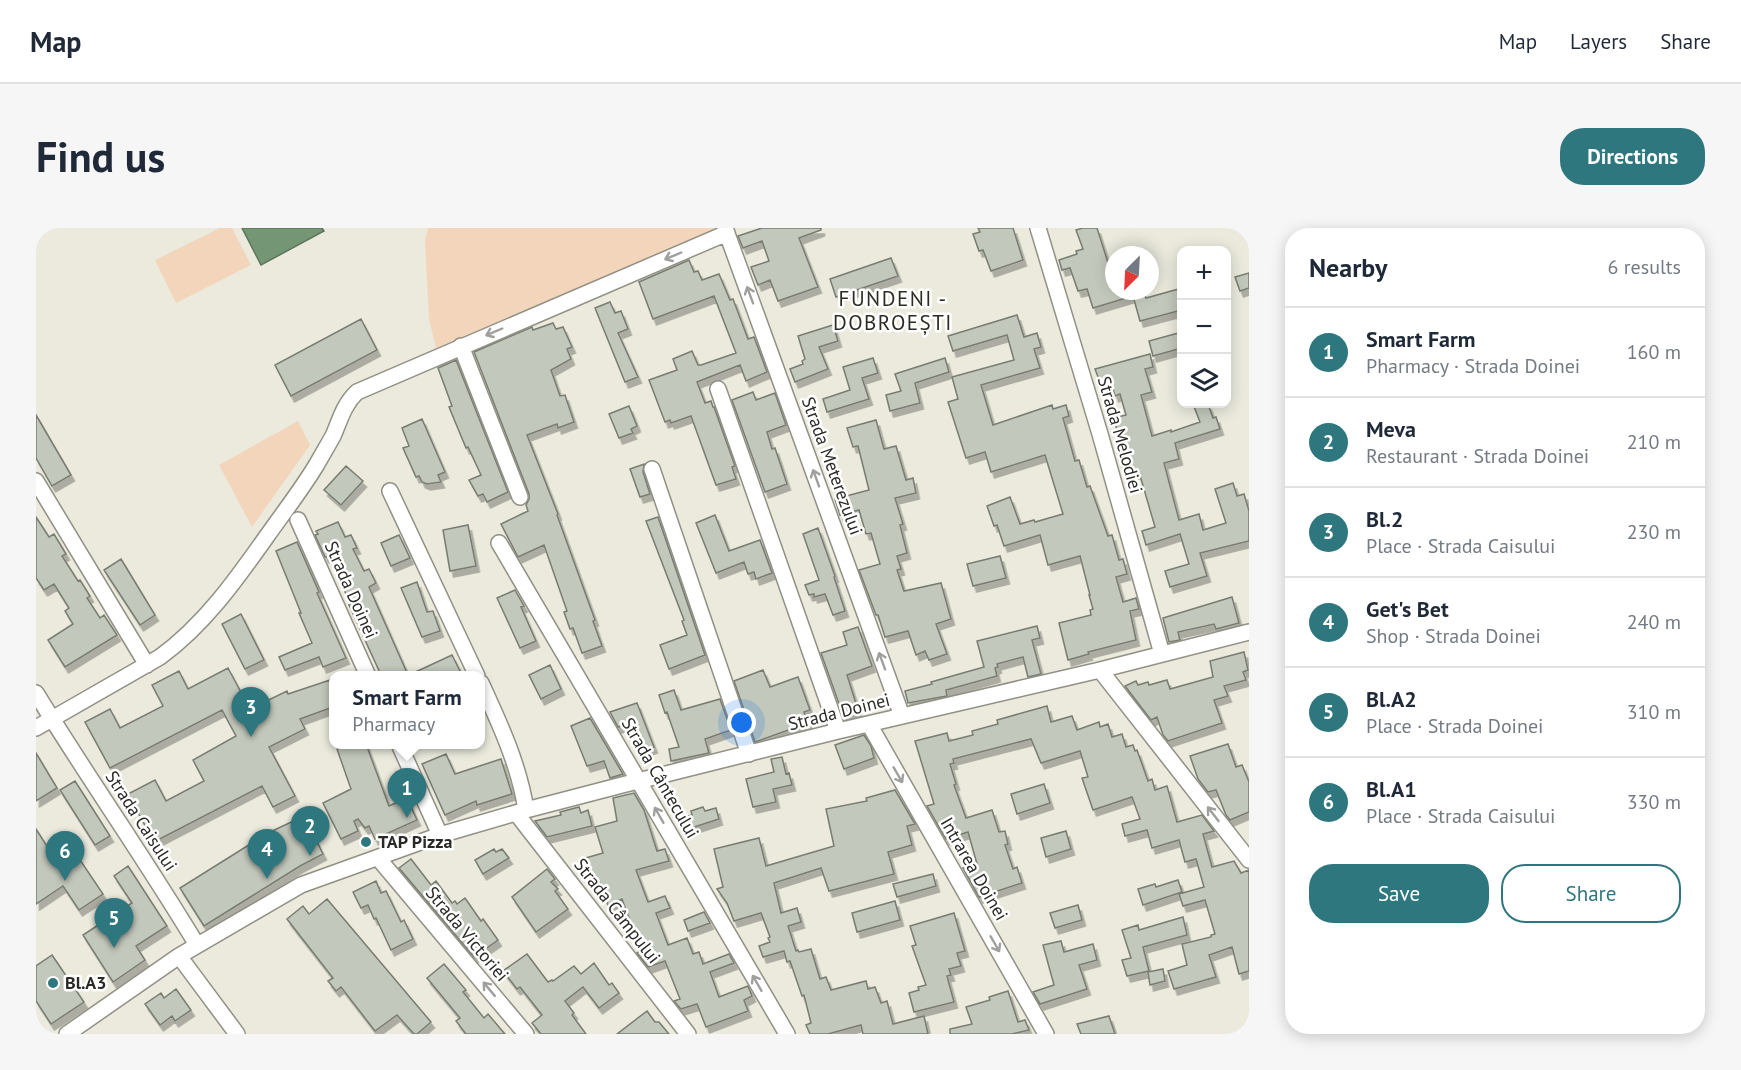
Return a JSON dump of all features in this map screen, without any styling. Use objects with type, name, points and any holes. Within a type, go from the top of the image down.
[{"type":"street","name":"Strada Melodiei","points":[[1038,228],[1100,434],[1162,654]]},
{"type":"street","points":[[36,728],[147,665],[172,648],[192,630],[243,570],[315,466],[332,438],[350,399],[357,392],[726,231]]},
{"type":"street","name":"Strada Meterezului","points":[[726,231],[902,716]]},
{"type":"street","points":[[461,346],[520,497]]},
{"type":"street","points":[[718,389],[838,731]]},
{"type":"street","points":[[652,469],[749,754]]},
{"type":"street","points":[[36,481],[147,665]]},
{"type":"street","points":[[390,491],[475,671]]},
{"type":"street","name":"Strada Doinei","points":[[298,520],[366,671]]},
{"type":"street","name":"Strada Cântecului","points":[[499,543],[787,1034]]},
{"type":"street","name":"Strada Doinei","points":[[67,1034],[179,956],[301,885],[440,835],[521,811],[838,731],[1100,670],[1249,632]]},
{"type":"street","points":[[1100,670],[1249,860]]},
{"type":"street","name":"Strada Caisului","points":[[36,693],[197,945]]},
{"type":"street","points":[[485,694],[506,739],[523,789],[521,811]]},
{"type":"street","name":"Intrarea Doinei","points":[[869,724],[1046,1034]]},
{"type":"street","points":[[401,749],[440,835]]},
{"type":"street","name":"Strada Câmpului","points":[[521,811],[688,1034]]},
{"type":"street","name":"Strada Victoriei","points":[[378,858],[526,1034]]},
{"type":"street","points":[[179,956],[237,1034]]},
{"type":"shaded area","points":[[220,228],[232,228],[251,265],[176,303],[155,260]]},
{"type":"shaded area","points":[[242,228],[322,228],[324,231],[261,265]]},
{"type":"shaded area","points":[[428,228],[718,228],[436,348],[429,319],[425,241]]},
{"type":"shaded area","points":[[298,421],[310,445],[252,527],[219,465]]},
{"type":"building","points":[[762,228],[821,228],[821,230],[799,238],[818,287],[778,301],[770,280],[758,285],[751,267],[769,261],[762,241],[743,248],[738,236]]},
{"type":"building","points":[[978,228],[1013,228],[1023,260],[991,271],[983,250],[979,251],[973,234],[980,232]]},
{"type":"building","points":[[1097,228],[1105,253],[1105,300],[1120,300],[1093,308],[1087,289],[1078,291],[1070,268],[1062,270],[1059,260],[1077,254],[1076,251],[1083,249],[1076,230]]},
{"type":"building","points":[[891,258],[898,276],[836,297],[830,279]]},
{"type":"building","points":[[689,260],[694,272],[698,271],[702,280],[719,274],[730,300],[733,299],[748,339],[754,337],[767,372],[746,381],[740,365],[697,382],[705,403],[711,401],[714,407],[735,466],[732,467],[736,479],[716,485],[691,416],[671,423],[670,420],[665,422],[649,380],[677,370],[673,359],[692,351],[698,365],[736,353],[714,296],[653,319],[639,282]]},
{"type":"building","points":[[1249,273],[1249,288],[1240,291],[1235,277]]},
{"type":"building","points":[[1177,289],[1177,311],[1140,321],[1134,300],[1159,300],[1159,294]]},
{"type":"building","points":[[610,302],[615,313],[621,311],[628,329],[618,333],[638,377],[625,382],[595,308]]},
{"type":"building","points":[[1017,315],[1024,337],[1037,333],[1041,347],[1034,349],[1040,368],[981,385],[993,425],[1052,405],[1053,409],[1066,405],[1069,416],[1063,418],[1075,461],[1079,460],[1087,487],[1090,486],[1108,536],[1112,535],[1119,560],[1123,559],[1127,574],[1116,577],[1123,602],[1136,598],[1139,609],[1130,611],[1136,640],[1088,652],[1089,654],[1068,660],[1059,623],[1091,615],[1090,610],[1093,609],[1080,556],[1048,565],[1040,535],[1004,546],[987,506],[1010,497],[1020,524],[1063,514],[1045,455],[991,472],[985,452],[966,458],[948,402],[958,399],[952,377],[1014,360],[1007,335],[953,351],[948,336]]},
{"type":"building","points":[[361,319],[377,350],[291,396],[275,365]]},
{"type":"building","points":[[553,323],[556,329],[563,327],[572,347],[567,349],[571,359],[551,370],[560,396],[565,395],[574,422],[558,428],[557,424],[527,435],[558,514],[602,646],[582,653],[573,628],[570,629],[564,612],[567,611],[544,545],[518,557],[501,524],[528,511],[526,505],[529,494],[474,352],[532,327],[533,330]]},
{"type":"building","points":[[833,325],[838,341],[819,347],[828,369],[795,382],[790,369],[803,364],[802,361],[805,359],[798,336]]},
{"type":"building","points":[[1177,333],[1177,349],[1153,356],[1149,341]]},
{"type":"building","points":[[1150,354],[1153,367],[1145,369],[1152,392],[1141,395],[1152,436],[1200,422],[1195,408],[1209,408],[1213,418],[1216,417],[1220,429],[1175,443],[1179,459],[1164,463],[1179,520],[1199,514],[1203,530],[1226,523],[1215,489],[1233,483],[1237,496],[1244,494],[1249,511],[1249,541],[1200,553],[1207,576],[1170,587],[1165,571],[1189,564],[1180,534],[1146,545],[1142,531],[1155,527],[1139,472],[1125,476],[1118,452],[1122,451],[1114,418],[1126,415],[1120,394],[1115,396],[1110,379],[1100,382],[1095,369]]},
{"type":"building","points":[[873,358],[878,373],[862,378],[869,399],[827,412],[823,399],[850,390],[843,367]]},
{"type":"building","points":[[945,358],[949,372],[915,383],[920,403],[890,411],[886,395],[901,391],[895,374]]},
{"type":"building","points":[[456,360],[508,492],[487,502],[483,494],[478,496],[469,480],[481,475],[468,447],[466,448],[449,407],[452,406],[438,368]]},
{"type":"building","points":[[753,392],[756,400],[775,393],[786,425],[767,432],[787,484],[765,492],[732,400]]},
{"type":"building","points":[[629,406],[637,426],[631,429],[633,433],[619,438],[609,414]]},
{"type":"building","points":[[36,415],[71,475],[52,486],[36,458]]},
{"type":"building","points":[[422,419],[445,472],[438,475],[441,482],[427,484],[422,482],[419,476],[416,477],[403,448],[409,446],[402,428]]},
{"type":"building","points":[[876,420],[884,449],[896,446],[906,480],[913,478],[916,493],[895,498],[903,524],[900,525],[907,553],[897,556],[901,569],[897,570],[904,591],[941,583],[951,619],[936,624],[947,654],[929,660],[925,651],[916,655],[908,631],[885,637],[859,570],[880,564],[871,533],[866,534],[859,510],[840,515],[835,499],[869,490],[858,446],[853,447],[847,428]]},
{"type":"building","points":[[644,464],[643,472],[650,494],[640,497],[630,469]]},
{"type":"building","points":[[346,466],[363,481],[341,505],[324,490]]},
{"type":"building","points":[[715,515],[729,551],[760,540],[772,573],[756,579],[754,572],[748,574],[744,562],[716,573],[696,523]]},
{"type":"building","points":[[36,517],[49,537],[54,534],[66,554],[62,556],[90,596],[87,598],[100,618],[104,615],[117,635],[65,667],[48,640],[73,624],[65,611],[69,608],[54,584],[44,590],[36,578]]},
{"type":"building","points":[[658,517],[705,655],[669,669],[660,645],[687,635],[682,621],[684,620],[646,521]]},
{"type":"building","points":[[338,522],[345,537],[351,535],[357,548],[353,549],[364,571],[369,569],[376,583],[369,587],[406,671],[379,671],[330,559],[325,557],[315,535],[318,534],[316,531]]},
{"type":"building","points":[[468,525],[476,566],[450,571],[443,530]]},
{"type":"building","points":[[818,528],[845,611],[833,615],[825,594],[814,597],[814,594],[809,595],[805,585],[819,580],[803,534]]},
{"type":"building","points":[[399,535],[410,558],[391,566],[381,543]]},
{"type":"building","points":[[297,542],[346,658],[323,667],[319,657],[285,670],[279,657],[312,643],[276,551]]},
{"type":"building","points":[[1000,556],[1006,578],[973,586],[967,564]]},
{"type":"building","points":[[121,559],[155,615],[140,625],[104,570]]},
{"type":"building","points":[[417,582],[427,612],[433,611],[440,631],[422,637],[401,588]]},
{"type":"building","points":[[515,590],[524,606],[521,607],[536,641],[520,648],[497,598]]},
{"type":"building","points":[[1232,597],[1239,623],[1216,629],[1214,624],[1178,632],[1180,640],[1169,642],[1163,618]]},
{"type":"building","points":[[241,614],[264,660],[245,669],[222,624]]},
{"type":"building","points":[[1037,626],[1040,638],[1032,640],[1041,674],[1028,677],[1023,657],[997,664],[998,667],[995,668],[997,676],[946,690],[947,696],[908,703],[905,691],[984,667],[977,641]]},
{"type":"building","points":[[858,627],[872,666],[847,675],[858,710],[843,715],[821,653],[847,645],[843,632]]},
{"type":"building","points":[[1244,652],[1248,670],[1243,672],[1246,680],[1224,686],[1228,696],[1214,700],[1222,723],[1168,741],[1163,735],[1157,717],[1151,720],[1125,686],[1136,681],[1138,685],[1148,682],[1149,685],[1167,680],[1170,689],[1213,677],[1210,661]]},
{"type":"building","points":[[452,655],[460,671],[418,671]]},
{"type":"building","points":[[550,665],[561,689],[541,699],[529,675]]},
{"type":"building","points":[[228,668],[250,709],[287,691],[288,694],[329,680],[329,708],[300,719],[305,729],[269,747],[295,796],[273,807],[262,786],[154,842],[128,794],[155,780],[166,801],[204,781],[193,760],[236,736],[222,710],[110,768],[85,722],[110,709],[120,728],[163,706],[152,685],[179,671],[188,689]]},
{"type":"building","points":[[763,670],[770,687],[798,677],[810,710],[804,712],[808,723],[755,742],[734,681]]},
{"type":"building","points":[[674,690],[681,710],[720,699],[731,730],[705,739],[709,753],[671,761],[669,749],[679,747],[659,695]]},
{"type":"building","points":[[637,703],[654,747],[643,751],[632,723],[618,727],[610,712]]},
{"type":"building","points":[[1047,706],[1051,722],[1072,716],[1077,730],[1099,722],[1100,727],[1108,724],[1112,737],[1122,734],[1126,747],[1133,745],[1135,751],[1137,750],[1148,781],[1152,779],[1155,790],[1167,786],[1177,822],[1202,815],[1214,831],[1203,834],[1212,867],[1234,861],[1241,873],[1249,870],[1249,971],[1239,974],[1232,947],[1209,955],[1216,977],[1174,989],[1168,971],[1187,965],[1182,944],[1215,934],[1205,900],[1183,906],[1179,894],[1204,887],[1196,859],[1185,862],[1179,840],[1152,848],[1147,830],[1125,836],[1122,824],[1140,819],[1132,797],[1093,810],[1082,778],[1088,777],[1080,751],[1041,763],[1031,739],[953,759],[954,763],[950,764],[956,784],[954,785],[966,818],[992,810],[999,832],[1005,831],[1008,844],[1005,845],[1013,869],[1017,867],[1022,883],[979,897],[963,868],[977,864],[968,832],[946,839],[927,806],[934,804],[915,741],[947,733],[949,741],[973,735],[972,731],[998,724],[997,720]]},
{"type":"building","points":[[590,718],[623,774],[610,778],[604,761],[587,766],[571,726]]},
{"type":"building","points":[[864,735],[871,746],[874,758],[844,769],[835,745]]},
{"type":"building","points":[[1228,744],[1236,767],[1242,765],[1249,782],[1249,812],[1230,820],[1216,790],[1208,792],[1198,779],[1190,756]]},
{"type":"building","points":[[337,749],[368,749],[389,806],[407,798],[417,820],[375,839],[369,826],[365,828],[358,819],[354,821],[358,831],[341,839],[323,803],[351,789]]},
{"type":"building","points":[[36,753],[57,788],[36,801]]},
{"type":"building","points":[[446,754],[455,774],[501,759],[512,794],[477,805],[476,801],[445,815],[422,764]]},
{"type":"building","points":[[782,757],[786,774],[789,773],[792,785],[773,789],[776,802],[753,807],[746,779],[774,772],[771,759]]},
{"type":"building","points":[[75,781],[110,836],[95,845],[60,790]]},
{"type":"building","points":[[1044,784],[1050,803],[1017,814],[1011,794]]},
{"type":"building","points":[[895,790],[915,824],[907,826],[912,845],[888,852],[894,874],[829,891],[821,868],[774,883],[781,913],[797,908],[801,922],[788,926],[796,951],[811,949],[820,979],[826,977],[831,990],[866,981],[868,989],[875,987],[881,1003],[887,1001],[893,1024],[924,1016],[928,1034],[863,1034],[861,1025],[828,1034],[810,1034],[806,1025],[811,1023],[804,995],[802,996],[790,961],[787,962],[784,951],[763,957],[759,946],[770,942],[768,938],[770,937],[761,913],[734,921],[727,903],[717,889],[723,887],[714,849],[759,838],[766,866],[834,846],[826,809],[867,801],[866,798]]},
{"type":"building","points":[[634,793],[644,810],[657,851],[665,849],[669,861],[636,870],[648,902],[665,896],[670,908],[656,913],[668,945],[687,938],[693,954],[699,952],[703,964],[729,954],[734,963],[710,972],[719,997],[748,986],[752,996],[744,1000],[748,1011],[706,1027],[697,1004],[681,1009],[674,1001],[680,999],[665,961],[648,967],[637,953],[639,952],[632,933],[634,932],[622,899],[608,905],[599,881],[589,884],[582,859],[603,853],[595,827],[617,821],[613,798]]},
{"type":"building","points":[[579,807],[581,813],[588,810],[592,826],[547,837],[535,821],[561,815],[560,812]]},
{"type":"building","points":[[703,807],[705,811],[716,808],[719,819],[688,829],[684,817],[692,815],[691,811]]},
{"type":"building","points":[[304,816],[323,854],[204,926],[180,888],[268,833]]},
{"type":"building","points":[[36,829],[57,862],[74,851],[103,894],[79,910],[63,886],[36,904]]},
{"type":"building","points":[[1066,831],[1071,849],[1046,857],[1041,838]]},
{"type":"building","points":[[494,849],[496,852],[502,849],[509,858],[483,874],[475,860]]},
{"type":"building","points":[[411,859],[431,885],[436,881],[452,903],[455,901],[457,904],[465,898],[498,940],[474,957],[399,868]]},
{"type":"building","points":[[128,866],[167,926],[136,946],[145,960],[113,982],[83,935],[132,903],[114,876]]},
{"type":"building","points":[[547,869],[555,879],[551,882],[558,889],[555,891],[568,909],[536,932],[512,897]]},
{"type":"building","points":[[933,874],[936,886],[897,897],[893,884]]},
{"type":"building","points":[[1178,880],[1182,892],[1143,905],[1138,889],[1155,884],[1156,887]]},
{"type":"building","points":[[376,881],[381,893],[386,891],[401,922],[404,920],[413,939],[391,950],[368,905],[361,908],[353,892]]},
{"type":"building","points":[[327,899],[431,1022],[417,1034],[414,1034],[397,1015],[375,1031],[341,987],[336,991],[328,981],[333,978],[287,919],[303,906],[309,914]]},
{"type":"building","points":[[895,901],[900,920],[857,932],[852,913]]},
{"type":"building","points":[[1078,905],[1082,920],[1055,928],[1050,913]]},
{"type":"building","points":[[704,912],[710,923],[688,931],[684,920]]},
{"type":"building","points":[[954,913],[965,951],[957,953],[961,966],[949,969],[951,975],[947,976],[954,1002],[914,1012],[909,993],[926,985],[912,946],[916,945],[910,926]]},
{"type":"building","points":[[1183,917],[1187,935],[1143,947],[1149,971],[1127,976],[1122,960],[1131,958],[1122,930],[1138,925],[1139,930]]},
{"type":"building","points":[[1061,941],[1064,952],[1093,944],[1097,960],[1079,965],[1087,989],[1040,1004],[1033,992],[1054,985],[1043,945]]},
{"type":"building","points":[[527,954],[548,982],[574,966],[581,974],[594,963],[609,985],[612,983],[619,993],[599,1008],[583,987],[565,1001],[586,1034],[541,1034],[532,1023],[542,1015],[520,987],[517,989],[503,971]]},
{"type":"building","name":"Bl.A3","points":[[52,955],[84,1002],[51,1024],[36,1001],[36,966]]},
{"type":"building","points":[[444,964],[466,990],[463,992],[484,1018],[488,1014],[505,1034],[466,1034],[456,1021],[460,1018],[427,978]]},
{"type":"building","points":[[1163,969],[1165,981],[1150,985],[1148,972]]},
{"type":"building","points":[[176,989],[191,1010],[175,1021],[172,1016],[160,1025],[145,1004],[161,993],[164,998]]},
{"type":"building","points":[[1008,991],[1018,1022],[1025,1020],[1029,1030],[1012,1034],[950,1034],[950,1029],[972,1024],[966,1007],[990,1000],[989,997]]},
{"type":"building","points":[[647,1011],[655,1022],[659,1022],[669,1034],[617,1034]]},
{"type":"building","points":[[1109,1016],[1115,1034],[1081,1034],[1077,1024]]},
{"type":"place","name":"Bl.2","points":[[251,737]]},
{"type":"place","name":"Smart Farm","points":[[407,818]]},
{"type":"place","name":"TAP Pizza","points":[[366,842]]},
{"type":"place","name":"Meva","points":[[310,856]]},
{"type":"place","name":"Get's Bet","points":[[267,879]]},
{"type":"place","name":"Bl.A1","points":[[65,881]]},
{"type":"place","name":"Bl.A2","points":[[114,948]]},
{"type":"place","name":"Bl.A3","points":[[53,983]]},
{"type":"district","name":"FUNDENI - DOBROEȘTI","points":[[893,311]]}]
